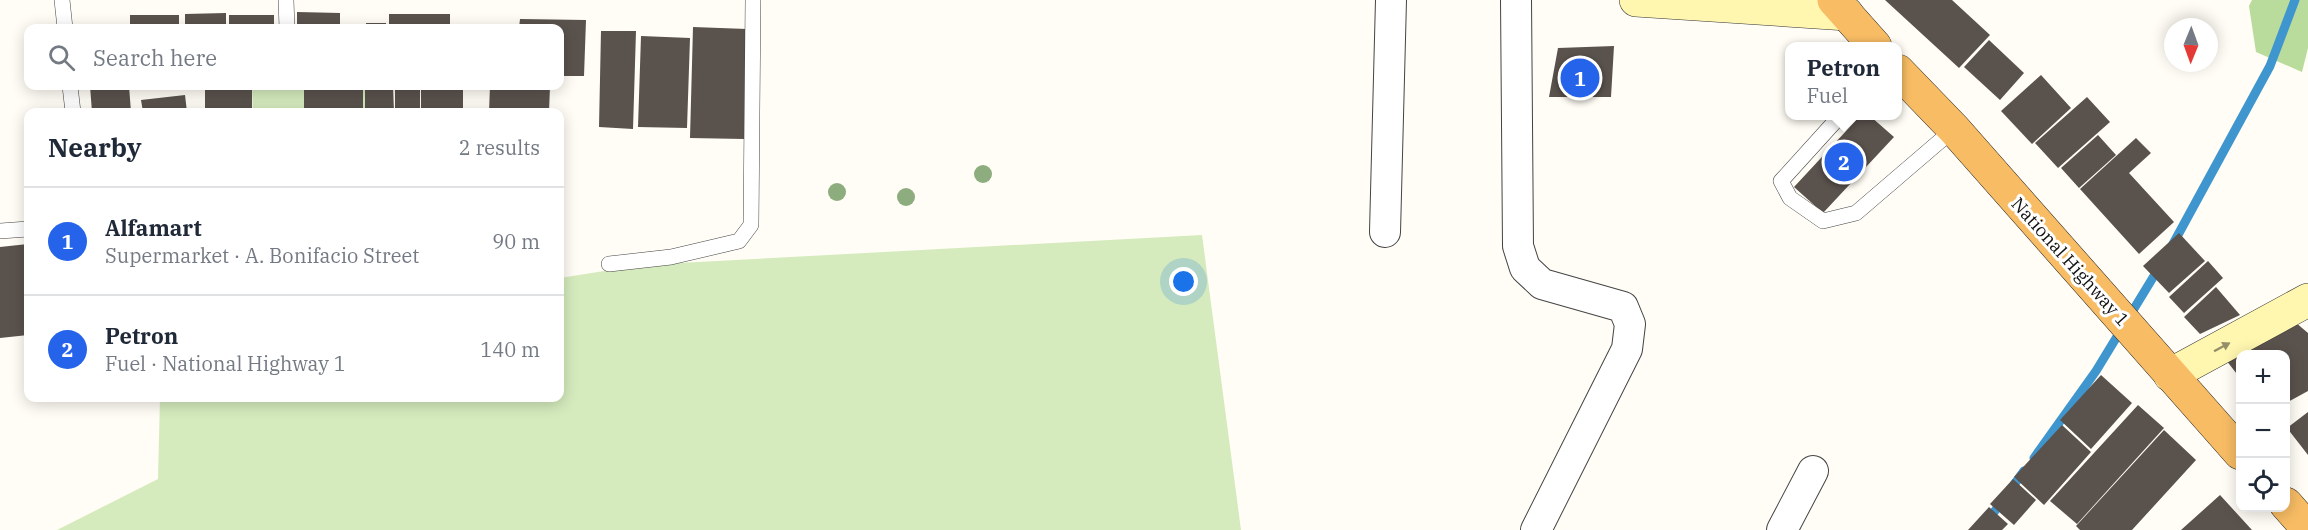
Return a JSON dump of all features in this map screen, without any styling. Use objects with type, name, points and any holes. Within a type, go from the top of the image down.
[{"type":"highway","points":[[1841,7],[1872,42]]},
{"type":"highway","name":"National Highway 1","points":[[1902,75],[1954,129],[2091,287],[2236,447]]},
{"type":"highway","points":[[2290,509],[2308,529]]},
{"type":"main road","points":[[1636,0],[1841,7]]},
{"type":"main road","points":[[2161,364],[2308,300]]},
{"type":"street","points":[[1385,232],[1391,0]]},
{"type":"street","points":[[1516,0],[1518,246],[1525,268],[1542,284],[1623,307],[1630,324],[1626,349],[1536,530]]},
{"type":"street","points":[[1782,530],[1813,471]]},
{"type":"lane","points":[[62,0],[65,24]]},
{"type":"lane","points":[[286,0],[287,24]]},
{"type":"lane","points":[[609,264],[671,256],[739,241],[751,225],[753,0]]},
{"type":"lane","points":[[70,90],[73,108]]},
{"type":"lane","points":[[1836,120],[1781,181],[1790,198],[1823,221],[1856,213],[1954,129]]},
{"type":"lane","points":[[0,231],[24,230]]},
{"type":"green space","points":[[2252,0],[2308,0],[2308,48],[2302,72],[2256,52],[2249,6]]},
{"type":"green space","points":[[252,90],[366,90],[368,108],[253,108]]},
{"type":"green space","points":[[1202,235],[1241,530],[57,530],[158,479],[160,402],[564,402],[564,277],[642,265]]},
{"type":"building","points":[[1885,0],[1952,0],[1990,35],[1959,68]]},
{"type":"building","points":[[297,12],[340,13],[340,24],[297,24]]},
{"type":"building","points":[[226,13],[226,24],[185,24],[185,14]]},
{"type":"building","points":[[389,14],[450,14],[450,24],[389,24]]},
{"type":"building","points":[[130,15],[179,15],[179,24],[130,24]]},
{"type":"building","points":[[229,15],[274,15],[274,24],[229,24]]},
{"type":"building","points":[[520,19],[586,20],[584,76],[564,76],[564,24],[519,24]]},
{"type":"building","points":[[693,27],[747,29],[744,139],[690,138]]},
{"type":"building","points":[[601,31],[636,31],[633,129],[599,127]]},
{"type":"building","points":[[641,36],[690,38],[687,128],[638,127]]},
{"type":"building","points":[[1989,40],[2024,73],[2000,100],[1964,67]]},
{"type":"building","points":[[1614,46],[1611,97],[1549,97],[1558,48]]},
{"type":"building","points":[[2041,75],[2071,108],[2032,144],[2001,111]]},
{"type":"building","points":[[90,90],[129,90],[131,108],[92,108]]},
{"type":"building","points":[[205,90],[252,90],[252,108],[205,108]]},
{"type":"building","points":[[304,90],[363,90],[363,108],[304,108]]},
{"type":"building","points":[[365,90],[393,90],[394,108],[365,108]]},
{"type":"building","points":[[395,90],[420,90],[420,108],[395,108]]},
{"type":"building","points":[[421,90],[463,90],[463,108],[421,108]]},
{"type":"building","points":[[490,90],[550,90],[549,108],[489,108]]},
{"type":"building","points":[[185,95],[187,108],[142,108],[141,100]]},
{"type":"building","points":[[2087,97],[2110,122],[2058,168],[2035,143]]},
{"type":"building","points":[[1856,120],[1875,120],[1894,137],[1823,213],[1794,187]]},
{"type":"building","points":[[2098,135],[2116,155],[2079,188],[2061,168]]},
{"type":"building","points":[[2136,138],[2151,153],[2129,173],[2174,222],[2139,254],[2080,189]]},
{"type":"building","points":[[2179,233],[2205,261],[2169,293],[2143,266]]},
{"type":"building","points":[[24,244],[24,335],[0,338],[0,247]]},
{"type":"building","points":[[2208,261],[2223,278],[2184,313],[2169,297]]},
{"type":"building","points":[[2216,287],[2240,315],[2200,334],[2184,317]]},
{"type":"building","points":[[2295,322],[2308,333],[2308,391],[2290,401],[2290,350],[2244,350]]},
{"type":"building","points":[[2236,354],[2236,373],[2226,360]]},
{"type":"building","points":[[2101,375],[2132,403],[2091,449],[2060,420]]},
{"type":"building","points":[[2138,405],[2164,428],[2077,524],[2050,501]]},
{"type":"building","points":[[2308,412],[2308,455],[2290,432],[2290,426]]},
{"type":"building","points":[[2062,425],[2091,452],[2044,505],[2014,477]]},
{"type":"building","points":[[2164,430],[2196,460],[2132,530],[2080,530],[2076,526]]},
{"type":"building","points":[[2013,479],[2036,500],[2014,525],[1990,504]]},
{"type":"building","points":[[2220,495],[2252,530],[2181,530]]},
{"type":"building","points":[[1989,507],[2008,524],[2002,530],[1968,530]]},
{"type":"waterway","points":[[2173,244],[2270,66],[2295,0]]},
{"type":"waterway","points":[[2034,458],[2096,371],[2160,266]]},
{"type":"waterway","points":[[1981,530],[2024,471]]},
{"type":"place","name":"Alfamart","points":[[1580,78]]},
{"type":"place","name":"Petron","points":[[1844,162]]}]
